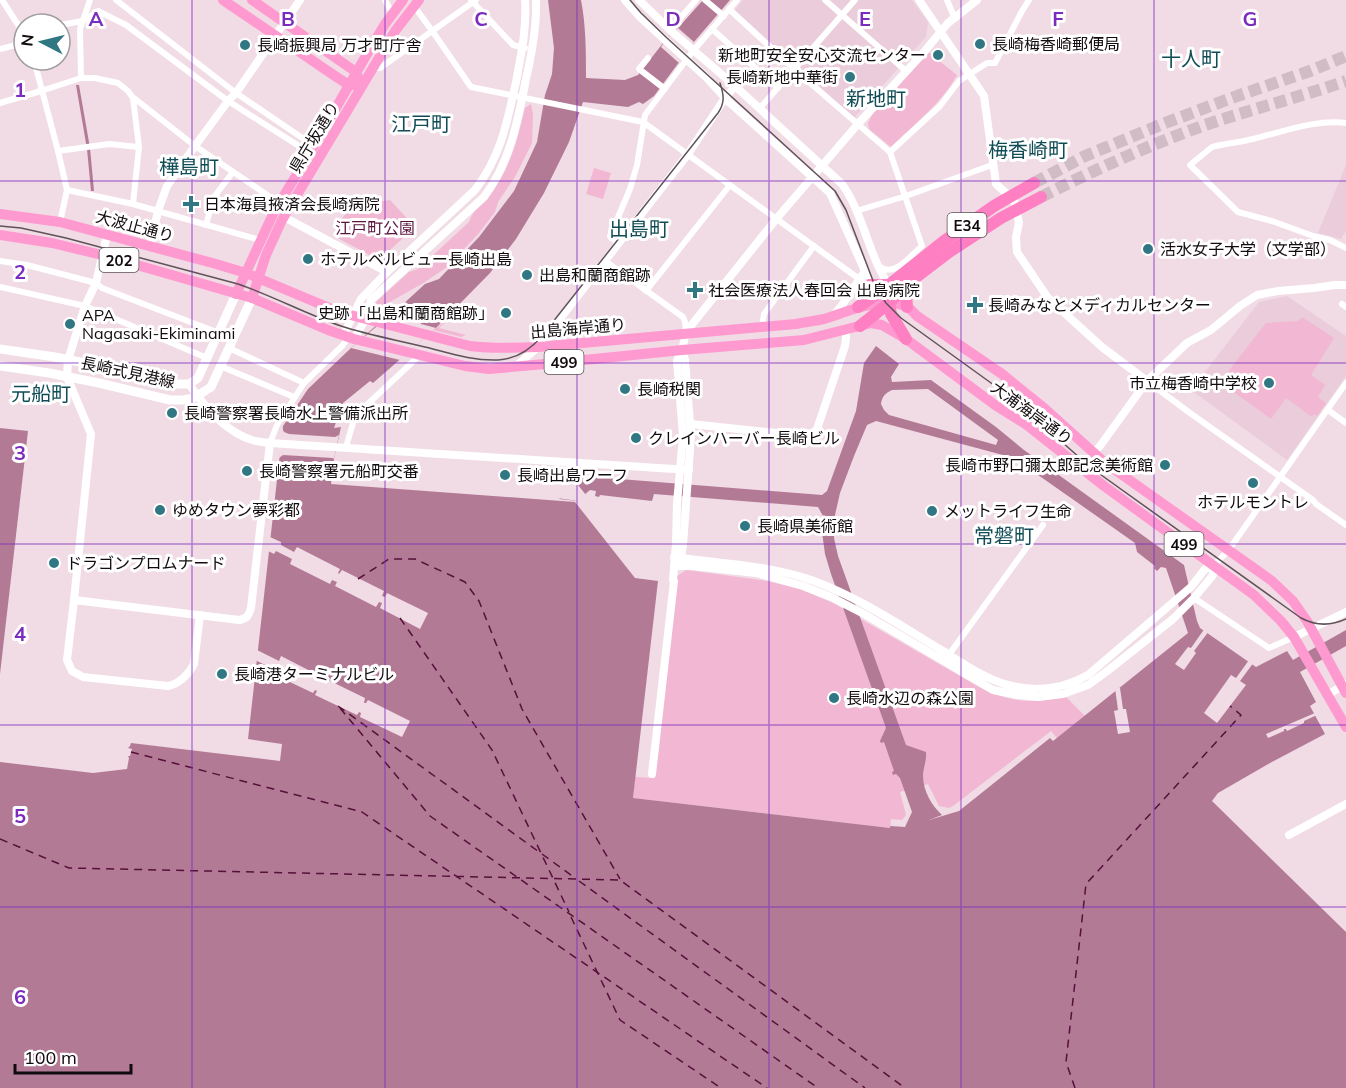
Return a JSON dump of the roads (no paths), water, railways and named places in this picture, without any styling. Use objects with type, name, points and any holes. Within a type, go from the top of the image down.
[{"type":"highway","points":[[223,0],[348,85],[362,85],[356,72],[252,0]]},
{"type":"highway","name":"県庁坂通り","points":[[236,294],[279,203],[385,24],[404,0]]},
{"type":"highway","name":"県庁坂通り","points":[[252,298],[266,255],[284,217],[373,66],[416,3]]},
{"type":"highway","name":"E34","points":[[908,277],[958,231],[994,206],[1034,183]]},
{"type":"highway","name":"E34","points":[[860,326],[880,295],[1001,218],[1041,197]]},
{"type":"highway","name":"大波止通り","points":[[0,214],[60,222],[259,278]]},
{"type":"highway","name":"202","points":[[0,235],[52,243],[102,255],[252,298]]},
{"type":"highway","points":[[907,307],[908,277]]},
{"type":"highway","name":"出島海岸通り","points":[[259,278],[339,312],[483,348],[538,347],[804,322],[821,320],[858,307]]},
{"type":"highway","points":[[858,307],[880,295],[906,339]]},
{"type":"highway","name":"499","points":[[880,295],[907,307]]},
{"type":"highway","name":"出島海岸通り","points":[[252,298],[351,338],[465,366],[489,369],[804,340],[860,326]]},
{"type":"highway","name":"大浦海岸通り","points":[[907,307],[1002,374],[1104,462],[1280,588],[1293,601],[1345,688]]},
{"type":"highway","name":"大浦海岸通り","points":[[860,326],[882,325],[906,339],[995,405],[1027,425],[1104,486],[1254,595],[1294,637],[1346,727]]},
{"type":"main road","name":"長崎式見港線","points":[[0,349],[124,371],[172,384],[189,384],[198,378],[236,294]]},
{"type":"main road","name":"長崎式見港線","points":[[0,366],[99,383],[170,400],[183,400],[197,396],[210,387],[252,298]]},
{"type":"street","points":[[2,0],[12,15]]},
{"type":"street","points":[[81,78],[80,29],[90,0]]},
{"type":"street","points":[[116,0],[312,149]]},
{"type":"street","points":[[150,246],[158,211],[167,186],[236,93],[300,0]]},
{"type":"street","points":[[386,0],[393,15]]},
{"type":"street","points":[[351,338],[354,316],[361,299],[476,190],[484,178],[503,139],[513,96],[523,47],[525,0]]},
{"type":"street","points":[[74,600],[239,620],[250,613],[270,443],[277,425],[304,383],[351,338],[365,320],[371,300],[484,197],[494,184],[512,142],[523,98],[536,25],[536,0]]},
{"type":"street","points":[[626,0],[640,18],[830,193],[865,271],[880,295]]},
{"type":"street","points":[[639,0],[842,184],[856,210],[876,264],[880,295]]},
{"type":"street","points":[[670,30],[696,0]]},
{"type":"street","points":[[705,0],[723,16]]},
{"type":"street","points":[[618,244],[610,236],[630,189],[637,165],[645,115],[693,51],[737,0]]},
{"type":"street","points":[[825,0],[906,71]]},
{"type":"street","points":[[760,108],[855,0]]},
{"type":"street","points":[[919,0],[984,96],[996,184],[1015,202],[1019,223],[1016,237],[1017,252],[1048,298],[1102,347],[1346,525]]},
{"type":"street","points":[[947,0],[955,19]]},
{"type":"street","points":[[686,332],[812,176],[948,23],[977,0]]},
{"type":"street","points":[[890,152],[940,106],[959,81],[987,63],[995,63],[1029,0]]},
{"type":"street","points":[[373,66],[381,68],[473,1],[513,45],[532,49]]},
{"type":"street","points":[[416,3],[471,87],[643,122],[880,295]]},
{"type":"street","points":[[729,9],[890,152],[922,246],[890,272],[876,264]]},
{"type":"street","points":[[72,23],[83,21],[98,12],[126,25],[228,101],[312,149]]},
{"type":"street","points":[[712,29],[778,88]]},
{"type":"street","points":[[648,58],[639,69],[665,89]]},
{"type":"street","points":[[37,72],[67,190],[60,222]]},
{"type":"street","points":[[0,103],[81,78],[95,78],[118,83],[128,90],[133,98],[195,146],[279,203]]},
{"type":"street","points":[[515,367],[538,347],[688,154],[735,86]]},
{"type":"street","points":[[133,98],[139,147],[133,204]]},
{"type":"street","points":[[1346,123],[1325,122],[1243,142],[1212,147],[1190,165],[1238,212],[1330,240],[1346,248]]},
{"type":"street","points":[[58,151],[109,144],[139,147]]},
{"type":"street","points":[[856,210],[906,196],[992,165]]},
{"type":"street","points":[[206,225],[214,197],[233,172]]},
{"type":"street","points":[[646,291],[730,185]]},
{"type":"street","points":[[67,190],[133,204],[260,240]]},
{"type":"street","points":[[284,217],[387,272]]},
{"type":"street","points":[[107,235],[96,283],[85,306],[68,360],[67,377],[92,434],[67,660],[72,671],[83,677],[172,686],[187,674],[194,664],[200,615]]},
{"type":"street","points":[[762,326],[764,314],[814,246]]},
{"type":"street","points":[[0,261],[27,265],[96,283],[102,288],[219,333]]},
{"type":"street","points":[[605,261],[683,317],[685,322],[686,332],[677,361],[685,469]]},
{"type":"street","points":[[1093,453],[1147,381],[1187,344],[1211,330],[1239,306],[1257,295],[1346,285]]},
{"type":"street","points":[[0,287],[85,306],[207,358]]},
{"type":"street","points":[[833,316],[880,295]]},
{"type":"street","points":[[691,424],[805,436],[812,434],[817,429],[845,346],[846,330]]},
{"type":"street","points":[[229,348],[304,383]]},
{"type":"street","points":[[652,774],[691,424],[686,366],[682,350]]},
{"type":"street","points":[[343,447],[355,416],[420,355]]},
{"type":"street","points":[[220,366],[294,397]]},
{"type":"street","points":[[832,593],[864,614],[997,682],[1030,689],[1061,686],[1079,680],[1088,675],[1166,609],[1191,587],[1205,569],[1214,566],[1228,551],[1346,383]]},
{"type":"street","points":[[189,384],[224,425],[251,440],[280,444],[685,469]]},
{"type":"street","points":[[1328,410],[1346,423]]},
{"type":"street","points":[[947,658],[1043,525]]},
{"type":"street","points":[[677,562],[692,566],[756,573],[862,603],[999,692],[1031,697],[1063,694],[1096,680],[1173,619],[1213,575],[1214,566]]},
{"type":"street","points":[[1194,598],[1269,648],[1346,612]]},
{"type":"street","points":[[1327,695],[1345,688]]},
{"type":"street","points":[[1289,835],[1346,804]]},
{"type":"tunnel","points":[[1034,183],[1085,156],[1165,123],[1346,56]]},
{"type":"tunnel","points":[[1041,197],[1122,158],[1184,133],[1346,81]]},
{"type":"tram line","points":[[630,0],[667,38],[835,191],[846,210],[875,286],[886,303],[901,318],[1016,401],[1090,467],[1301,618],[1312,623],[1324,624],[1346,619]]},
{"type":"tram line","points":[[0,226],[66,238],[238,284],[328,321],[362,332],[470,358],[489,360],[511,358],[522,353],[541,337],[718,113],[723,99],[720,83]]},
{"type":"place","name":"長崎梅香崎郵便局","points":[[980,44]]},
{"type":"place","name":"長崎振興局 万才町庁舎","points":[[245,45]]},
{"type":"place","name":"新地町安全安心交流センター","points":[[938,55]]},
{"type":"place","name":"長崎新地中華街","points":[[850,77]]},
{"type":"place","name":"日本海員掖済会長崎病院","points":[[191,204]]},
{"type":"place","name":"活水女子大学（文学部）","points":[[1148,249]]},
{"type":"place","name":"ホテルベルビュー長崎出島","points":[[308,259]]},
{"type":"place","name":"出島和蘭商館跡","points":[[527,275]]},
{"type":"place","name":"社会医療法人春回会 出島病院","points":[[695,290]]},
{"type":"place","name":"長崎みなとメディカルセンター","points":[[975,305]]},
{"type":"place","name":"史跡「出島和蘭商館跡」","points":[[506,313]]},
{"type":"place","name":"APA Nagasaki-Ekiminami","points":[[70,324]]},
{"type":"place","name":"市立梅香崎中学校","points":[[1269,383]]},
{"type":"place","name":"長崎税関","points":[[625,389]]},
{"type":"place","name":"長崎警察署長崎水上警備派出所","points":[[172,413]]},
{"type":"place","name":"クレインハーバー長崎ビル","points":[[636,438]]},
{"type":"place","name":"長崎市野口彌太郎記念美術館","points":[[1165,465]]},
{"type":"place","name":"長崎警察署元船町交番","points":[[247,471]]},
{"type":"place","name":"長崎出島ワーフ","points":[[505,475]]},
{"type":"place","name":"ホテルモントレ","points":[[1253,483]]},
{"type":"place","name":"ゆめタウン夢彩都","points":[[160,510]]},
{"type":"place","name":"メットライフ生命","points":[[932,511]]},
{"type":"place","name":"長崎県美術館","points":[[745,526]]},
{"type":"place","name":"ドラゴンプロムナード","points":[[54,563]]},
{"type":"place","name":"長崎港ターミナルビル","points":[[222,674]]},
{"type":"place","name":"長崎水辺の森公園","points":[[834,698]]},
{"type":"district","name":"十人町","points":[[1191,58]]},
{"type":"district","name":"新地町","points":[[876,98]]},
{"type":"district","name":"江戸町","points":[[421,123]]},
{"type":"district","name":"梅香崎町","points":[[1028,149]]},
{"type":"district","name":"樺島町","points":[[189,166]]},
{"type":"district","name":"出島町","points":[[639,228]]},
{"type":"district","name":"元船町","points":[[41,393]]},
{"type":"district","name":"常磐町","points":[[1004,535]]},
{"type":"park label","name":"江戸町公園","points":[[375,228]]}]
